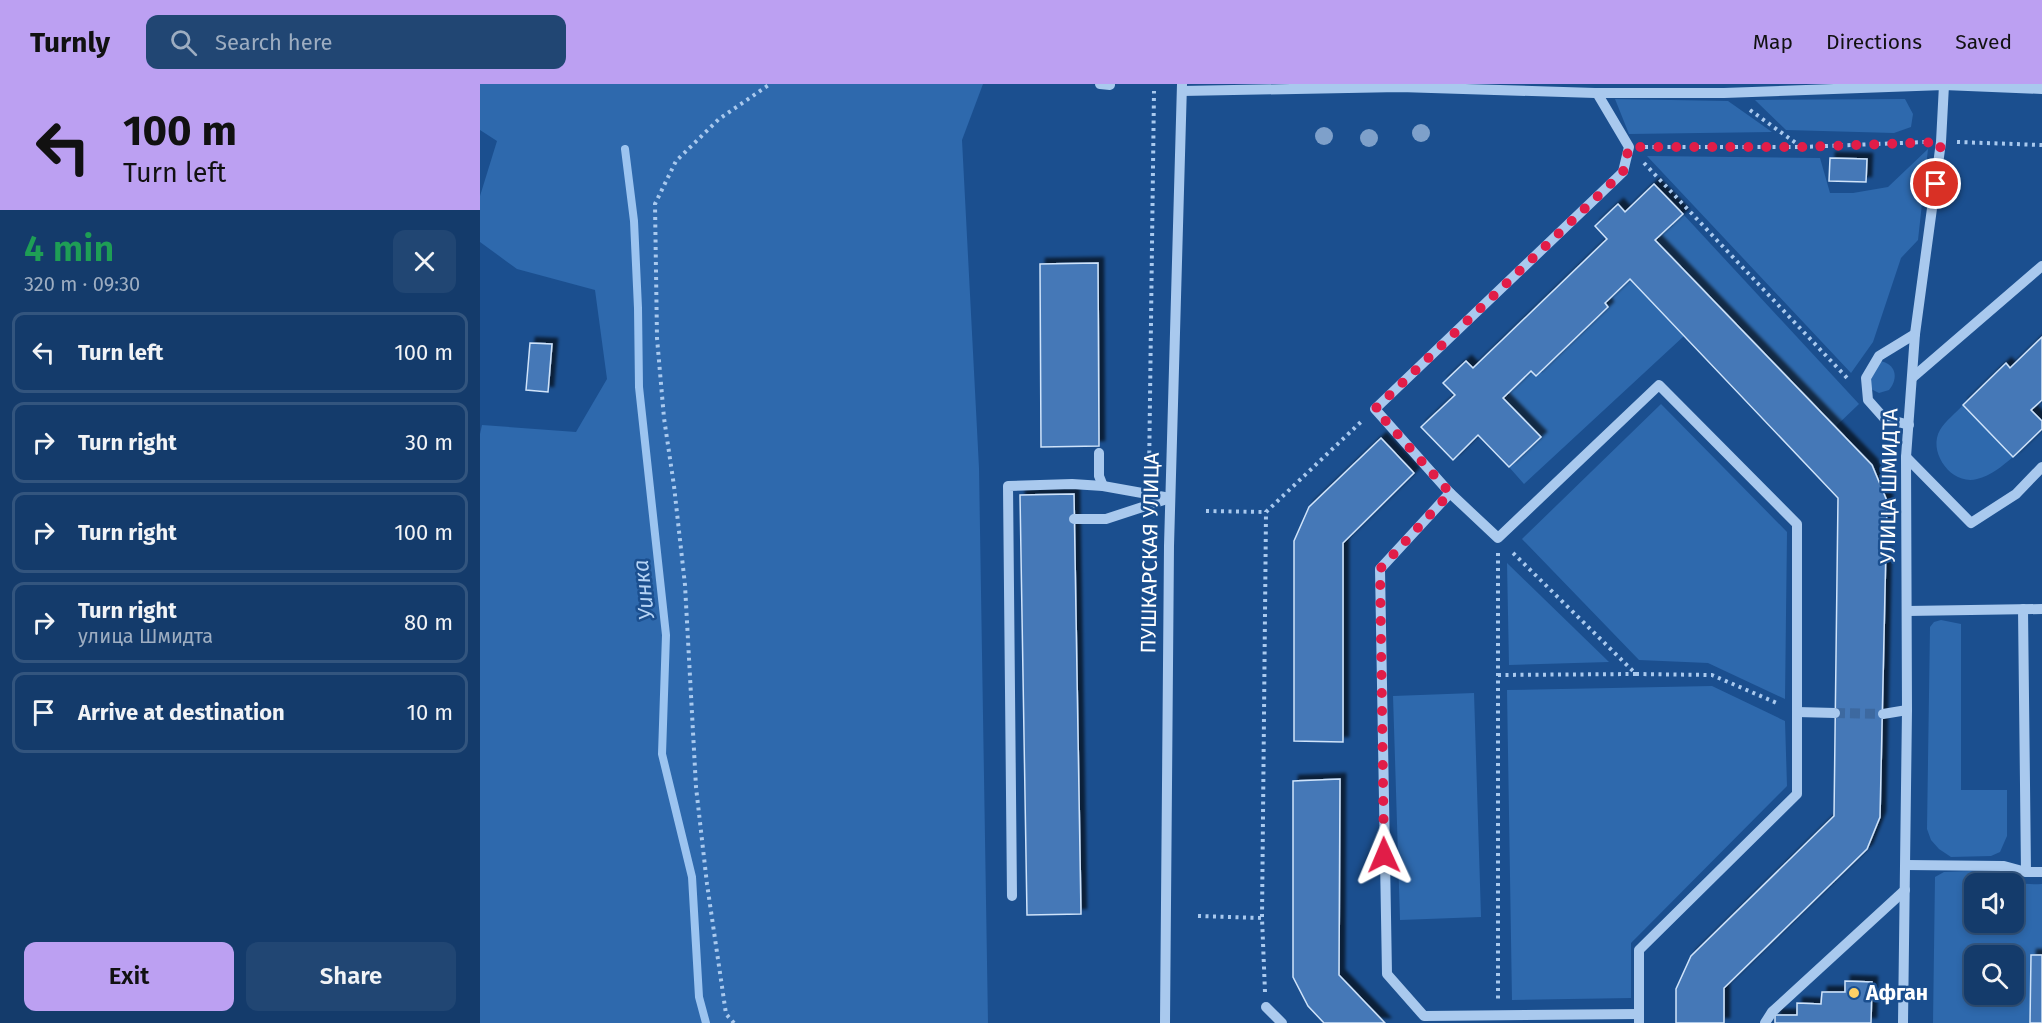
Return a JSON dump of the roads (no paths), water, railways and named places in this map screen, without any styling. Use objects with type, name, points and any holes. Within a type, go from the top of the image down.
[{"type":"street","points":[[1182,88],[1400,87],[1597,93],[1724,93],[1944,85],[2042,89]]},
{"type":"street","name":"УЛИЦА ШМИДТА","points":[[1904,1023],[1907,710],[1906,457],[1915,334],[1941,142],[1944,85]]},
{"type":"street","name":"ПУШКАРСКАЯ УЛИЦА","points":[[1166,1023],[1170,498],[1182,88]]},
{"type":"street","points":[[1450,493],[1380,569],[1387,974],[1424,1016],[1551,1019],[1639,1018],[1639,950],[1797,794],[1797,525],[1659,385],[1498,538],[1450,493],[1375,409],[1623,172],[1629,147],[1597,93]]},
{"type":"street","points":[[1912,378],[2042,266]]},
{"type":"street","points":[[1909,425],[1884,418],[1868,400],[1866,378],[1879,356],[1915,334]]},
{"type":"street","points":[[1099,453],[1102,486]]},
{"type":"street","points":[[1906,457],[1971,523],[2016,494],[2042,468]]},
{"type":"street","points":[[1012,896],[1008,486],[1072,484],[1102,486],[1170,498]]},
{"type":"street","points":[[1074,519],[1106,519],[1170,498]]},
{"type":"street","points":[[2023,609],[2026,872]]},
{"type":"street","points":[[1907,611],[2042,609]]},
{"type":"street","points":[[1882,714],[1907,710]]},
{"type":"street","points":[[1797,712],[1835,713]]},
{"type":"street","points":[[1906,865],[2004,866],[2026,872],[2042,872]]},
{"type":"street","points":[[1765,1023],[1772,1012],[1905,890]]},
{"type":"street","points":[[1266,1007],[1282,1023]]},
{"type":"waterway","name":"Уинка","points":[[625,149],[634,221],[639,387],[666,635],[662,754],[692,877],[699,997],[706,1023]]},
{"type":"tunnel","points":[[1835,713],[1883,714]]},
{"type":"place","name":"Афган","points":[[1854,993]]}]
